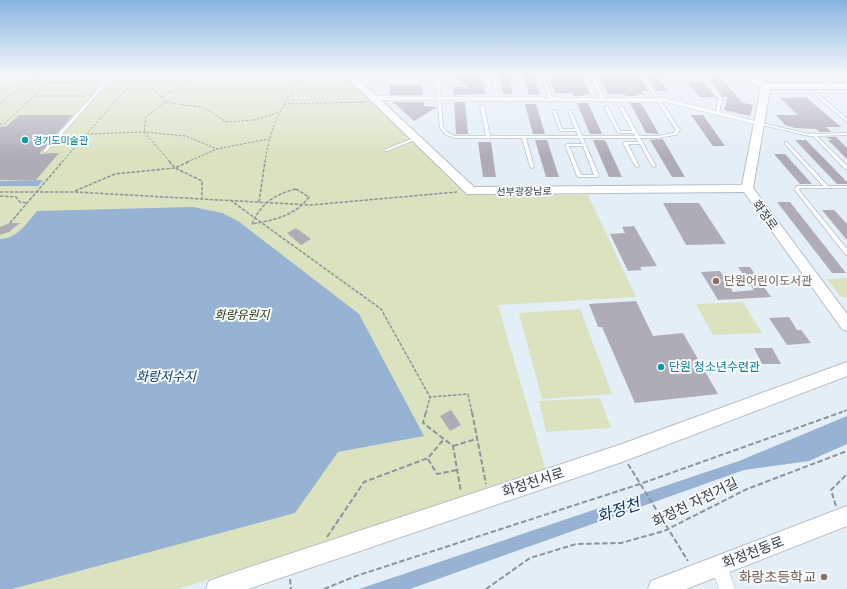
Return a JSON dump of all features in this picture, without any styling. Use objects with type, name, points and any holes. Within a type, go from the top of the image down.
[{"type":"street","points":[[376,101],[471,191]]},
{"type":"street","points":[[672,101],[759,123]]},
{"type":"street","name":"화정로","points":[[763,101],[747,188],[847,325]]},
{"type":"street","name":"선부광장남로","points":[[471,191],[747,188]]},
{"type":"street","name":"화정천서로","points":[[217,589],[463,505],[622,453],[847,369]]},
{"type":"street","name":"화정천동로","points":[[659,589],[843,517]]},
{"type":"street","points":[[719,566],[727,589]]},
{"type":"lane","points":[[45,151],[90,101]]},
{"type":"lane","points":[[439,101],[441,127],[443,131],[455,137],[488,138],[665,137],[677,132],[678,130],[659,101]]},
{"type":"lane","points":[[718,112],[720,101]]},
{"type":"lane","points":[[825,101],[847,121]]},
{"type":"lane","points":[[482,106],[488,138]]},
{"type":"lane","points":[[606,107],[619,132],[635,132]]},
{"type":"lane","points":[[621,107],[654,166]]},
{"type":"lane","points":[[554,111],[561,130],[578,130]]},
{"type":"lane","points":[[570,111],[597,176],[579,176],[567,145],[584,145]]},
{"type":"lane","points":[[759,123],[813,134],[847,134]]},
{"type":"lane","points":[[813,134],[847,168]]},
{"type":"lane","points":[[524,138],[532,167]]},
{"type":"lane","points":[[386,150],[415,139]]},
{"type":"lane","points":[[637,166],[625,143],[641,143]]},
{"type":"lane","points":[[786,143],[827,187]]},
{"type":"lane","points":[[847,187],[798,187],[797,190],[847,253]]},
{"type":"path","points":[[0,124],[4,124],[28,101]]},
{"type":"path","points":[[10,223],[115,101]]},
{"type":"path","points":[[259,202],[268,139],[286,101]]},
{"type":"path","points":[[284,104],[341,101]]},
{"type":"path","points":[[202,198],[202,181],[175,168],[144,132],[146,116],[166,102],[205,108],[226,122],[254,120],[280,112]]},
{"type":"path","points":[[87,134],[144,132],[186,136],[217,149]]},
{"type":"path","points":[[74,192],[116,174],[175,168],[217,149],[268,139]]},
{"type":"path","points":[[296,189],[309,197],[305,204],[293,213],[252,224],[254,217],[266,202],[283,191],[296,189]]},
{"type":"path","points":[[0,192],[74,192],[305,204],[471,191]]},
{"type":"path","points":[[0,196],[16,197],[20,202],[28,203]]},
{"type":"path","points":[[230,200],[381,309],[430,397],[423,423],[453,446],[463,505]]},
{"type":"path","points":[[430,397],[468,394],[488,497]]},
{"type":"path","points":[[324,589],[356,576],[640,484],[847,410]]},
{"type":"path","points":[[326,538],[364,482],[428,458],[444,439]]},
{"type":"path","points":[[453,446],[477,439]]},
{"type":"path","name":"화정천 자전거길","points":[[486,589],[530,558],[576,544],[621,543],[670,528],[747,488],[847,451]]},
{"type":"path","points":[[622,453],[640,484],[670,528],[696,575]]},
{"type":"path","points":[[428,458],[437,474],[457,470]]},
{"type":"path","points":[[843,517],[831,490],[847,474]]},
{"type":"green space","name":"화랑유원지","points":[[0,101],[372,101],[468,194],[588,195],[636,297],[498,305],[546,470],[179,589],[0,589]]},
{"type":"green space","points":[[847,278],[847,297],[841,297],[827,279]]},
{"type":"green space","points":[[743,302],[762,333],[713,335],[696,304]]},
{"type":"green space","points":[[580,309],[612,394],[542,399],[519,313]]},
{"type":"green space","points":[[600,398],[611,428],[546,432],[539,401]]},
{"type":"water","points":[[43,180],[38,186],[0,186],[0,181]]},
{"type":"water","name":"화랑저수지","points":[[193,207],[222,213],[238,221],[359,314],[424,436],[338,452],[295,513],[12,589],[0,589],[0,239],[12,236],[21,230],[37,211]]},
{"type":"water","name":"화정천","points":[[847,416],[847,444],[809,461],[744,470],[410,589],[359,589],[739,461]]},
{"type":"building","points":[[727,101],[742,101],[753,105],[750,116],[724,110]]},
{"type":"building","points":[[784,101],[811,101],[841,127],[826,127],[831,132],[820,132],[816,129],[795,128],[785,125],[776,115],[798,115]]},
{"type":"building","points":[[393,102],[424,102],[424,106],[437,107],[414,121]]},
{"type":"building","points":[[454,102],[465,102],[468,134],[456,134]]},
{"type":"building","points":[[577,103],[588,103],[602,134],[590,134]]},
{"type":"building","points":[[630,103],[641,103],[659,134],[646,133]]},
{"type":"building","points":[[525,104],[536,104],[545,134],[533,134]]},
{"type":"building","name":"경기도미술관","points":[[19,115],[73,115],[39,154],[59,153],[36,180],[0,180],[0,127],[7,126]]},
{"type":"building","points":[[691,115],[703,115],[725,146],[713,146]]},
{"type":"building","points":[[825,137],[836,137],[847,148],[847,159],[828,140],[833,140]]},
{"type":"building","points":[[662,139],[685,177],[672,177],[650,140]]},
{"type":"building","points":[[535,140],[547,140],[559,177],[546,177]]},
{"type":"building","points":[[593,140],[604,140],[606,142],[622,177],[609,177]]},
{"type":"building","points":[[795,140],[806,140],[847,182],[847,184],[837,184]]},
{"type":"building","points":[[478,142],[491,142],[496,177],[483,177]]},
{"type":"building","points":[[774,154],[785,154],[812,184],[800,184]]},
{"type":"building","points":[[777,202],[790,202],[846,273],[832,273]]},
{"type":"building","points":[[663,203],[699,203],[726,244],[686,245]]},
{"type":"building","points":[[822,210],[834,210],[847,224],[847,240]]},
{"type":"building","points":[[10,223],[20,223],[9,232],[0,235],[0,227]]},
{"type":"building","points":[[634,226],[657,266],[640,267],[642,270],[628,271],[610,234],[625,233],[622,227]]},
{"type":"building","points":[[296,228],[311,239],[301,245],[287,233]]},
{"type":"building","name":"단원어린이도서관","points":[[738,267],[750,267],[771,297],[718,300],[701,272],[720,271],[733,292],[754,290]]},
{"type":"building","name":"단원 청소년수련관","points":[[636,301],[653,336],[683,333],[718,394],[635,403],[602,327],[598,327],[589,304]]},
{"type":"building","points":[[789,317],[797,330],[801,330],[811,343],[787,345],[769,318]]},
{"type":"building","points":[[754,348],[772,348],[781,364],[762,364]]},
{"type":"building","points":[[451,410],[461,425],[450,431],[440,416]]},
{"type":"place","name":"경기도미술관","points":[[25,140]]},
{"type":"place","name":"단원어린이도서관","points":[[716,281]]},
{"type":"place","name":"단원 청소년수련관","points":[[661,367]]},
{"type":"place","name":"화랑초등학교","points":[[824,577]]}]
